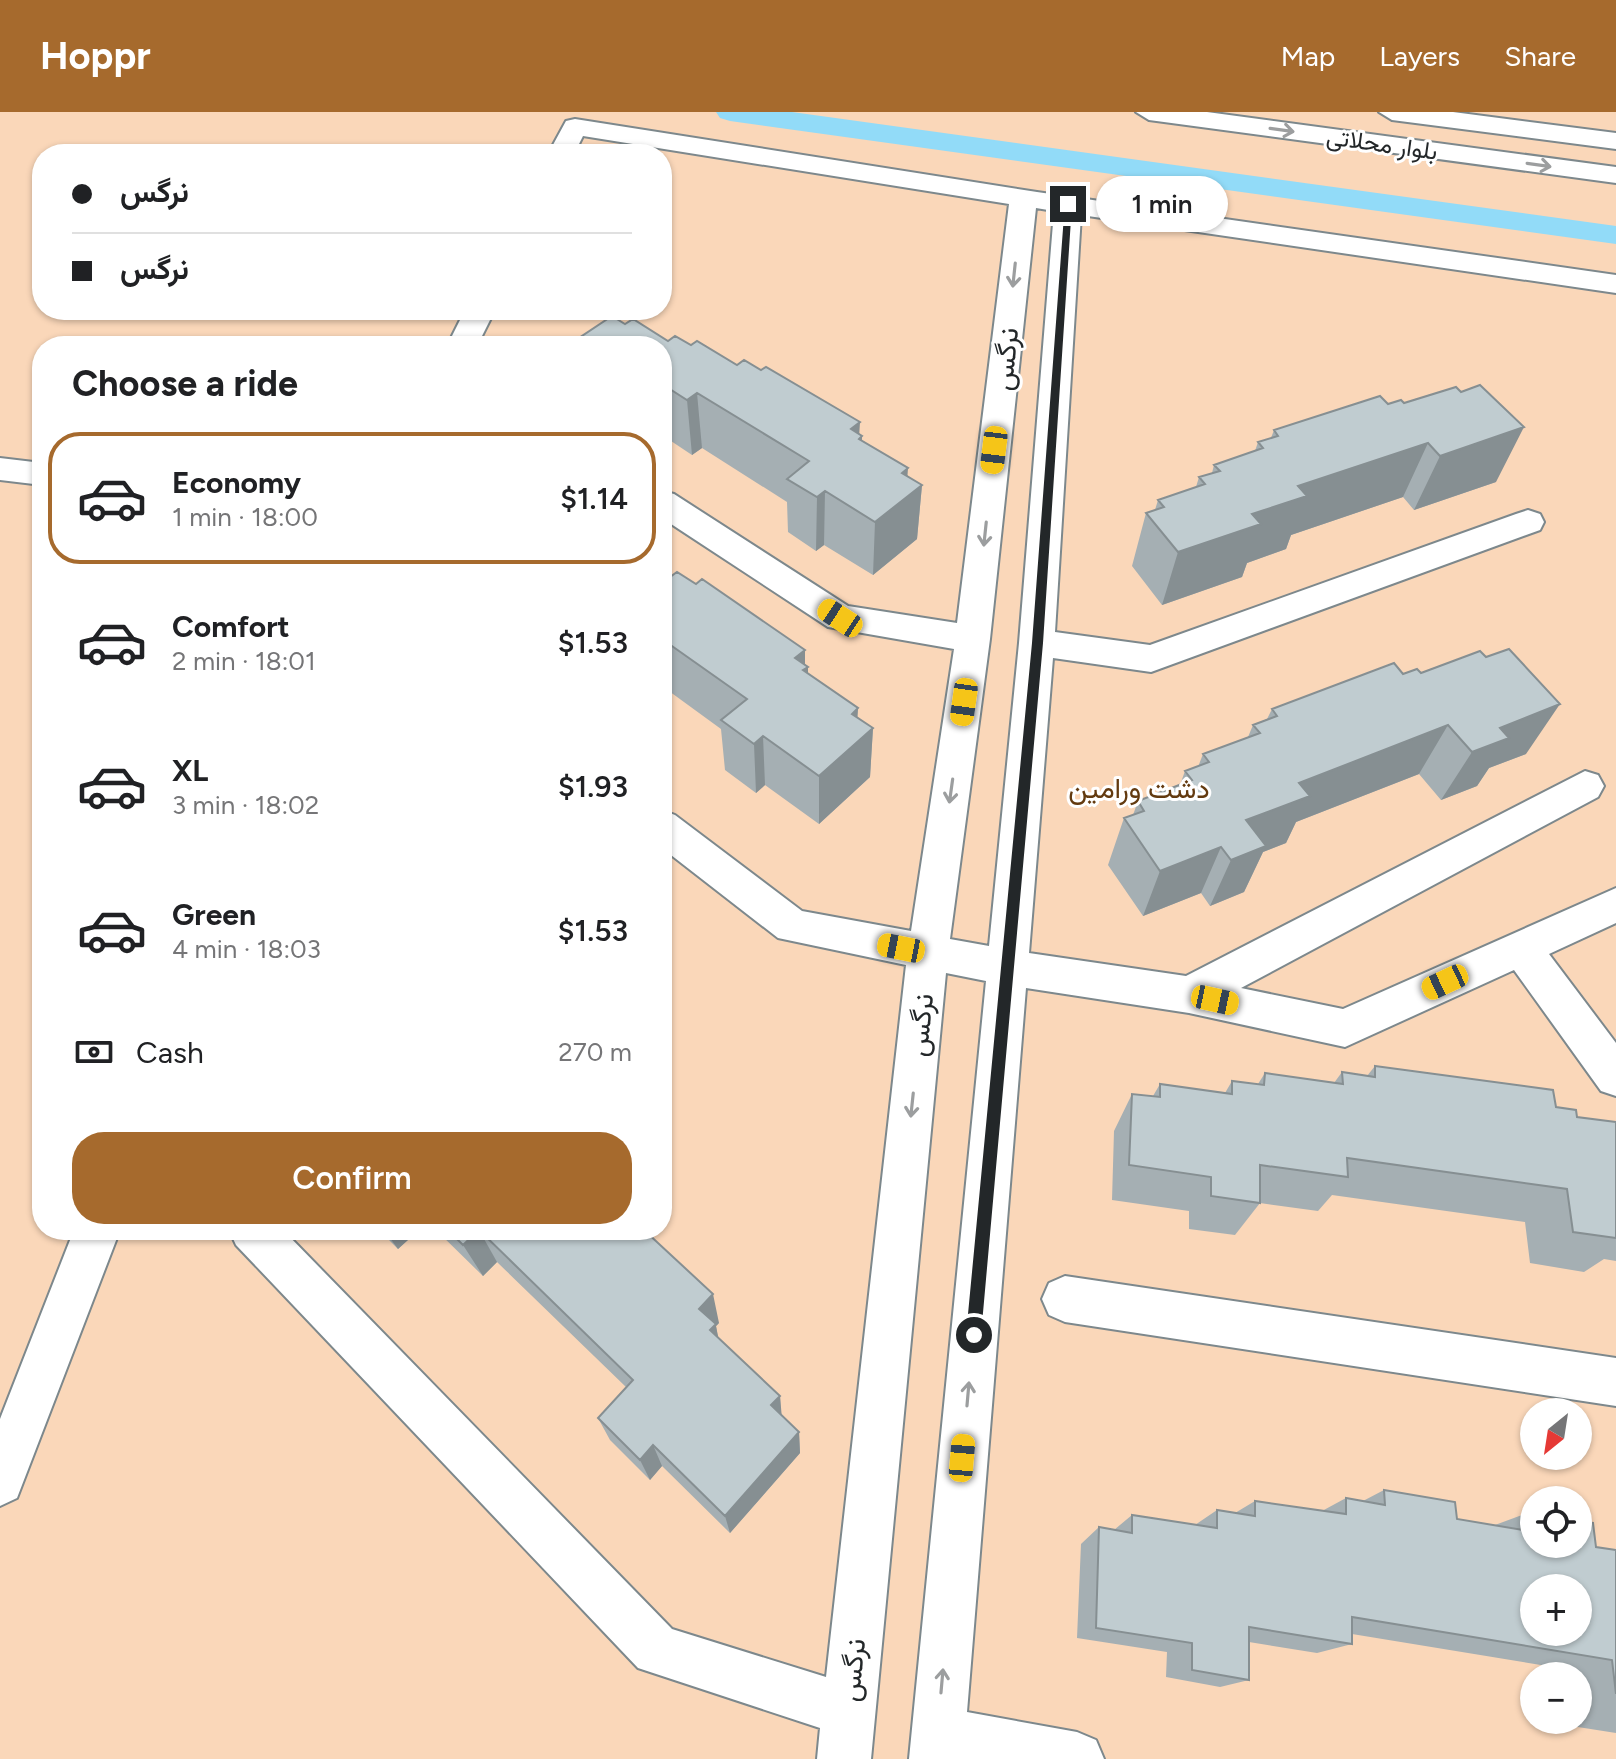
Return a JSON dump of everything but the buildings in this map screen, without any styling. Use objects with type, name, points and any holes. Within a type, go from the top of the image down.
[{"type":"street","name":"بلوار محلاتی","points":[[1149,112],[1616,175]]},
{"type":"street","name":"بلوار محلاتی","points":[[1392,112],[1616,141]]},
{"type":"street","points":[[566,144],[575,127],[1023,198],[1616,284]]},
{"type":"street","name":"نرگس","points":[[844,1759],[928,953],[973,639],[1023,198]]},
{"type":"street","name":"نرگس","points":[[936,1746],[1037,643],[1068,204]]},
{"type":"street","points":[[0,469],[32,473]]},
{"type":"street","points":[[672,509],[840,618],[973,639]]},
{"type":"street","points":[[1037,643],[1151,659],[1528,522]]},
{"type":"street","points":[[1189,995],[1585,786]]},
{"type":"street","points":[[672,834],[792,926],[1007,967],[1189,995],[1345,1028],[1616,905]]},
{"type":"street","points":[[1521,948],[1616,1077]]},
{"type":"street","points":[[0,1481],[93,1240]]},
{"type":"street","points":[[262,1240],[656,1650],[847,1710]]},
{"type":"street","points":[[1065,1299],[1616,1382]]},
{"type":"street","points":[[936,1746],[1077,1759]]},
{"type":"green space","name":"دشت ورامین","points":[[0,112],[1616,112],[1616,1759],[0,1759]]},
{"type":"waterway","points":[[730,112],[1616,235]]},
{"type":"route","points":[[974,1335],[1037,643],[1068,204]]}]
